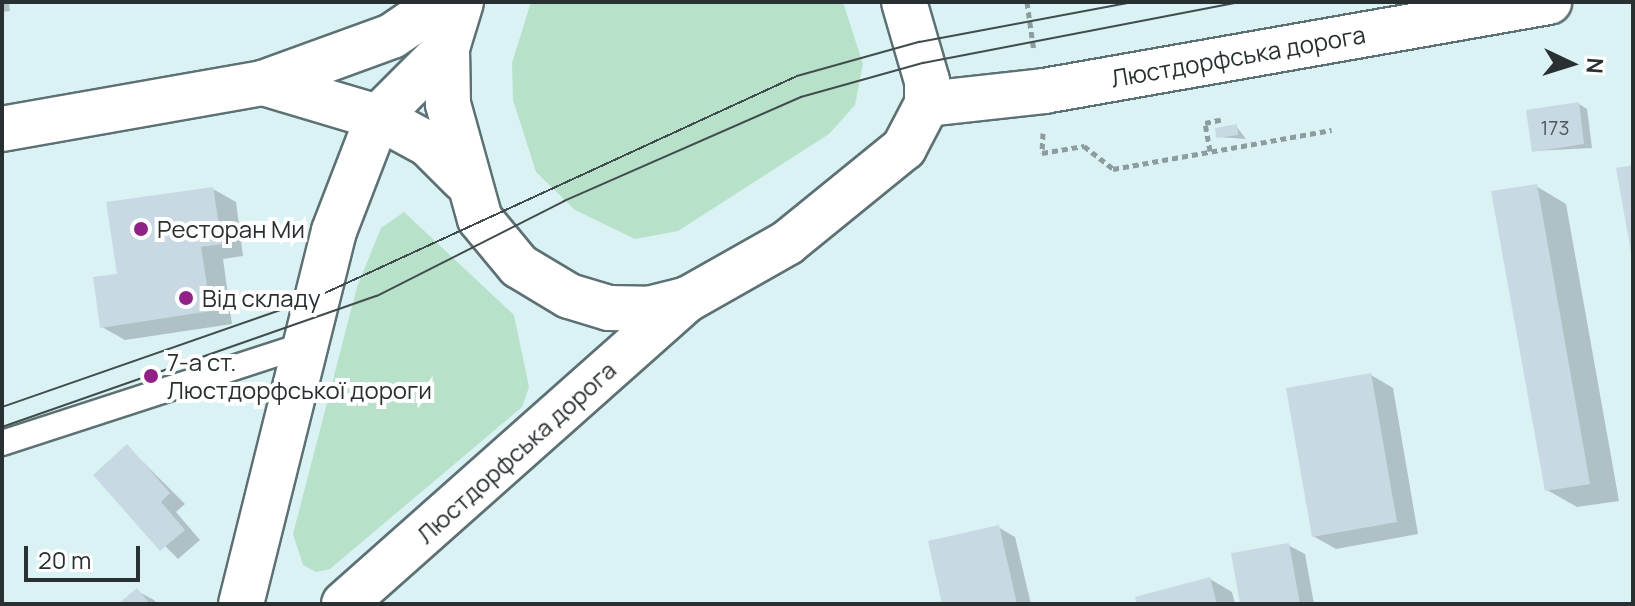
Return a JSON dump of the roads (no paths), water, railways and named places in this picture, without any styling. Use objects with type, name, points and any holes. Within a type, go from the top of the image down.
[{"type":"main road","points":[[2,129],[263,83],[392,36],[442,2]]},
{"type":"main road","points":[[461,2],[447,48],[464,180],[492,237],[519,266],[569,296],[635,309],[688,299],[787,243],[879,174],[904,148],[927,104],[919,42],[904,2]]},
{"type":"main road","name":"Люстдорфська дорога","points":[[927,104],[1044,91],[1549,2]]},
{"type":"main road","points":[[241,604],[303,345],[334,231],[378,117],[447,48]]},
{"type":"main road","points":[[263,83],[378,117],[428,144],[464,180]]},
{"type":"main road","name":"Люстдорфська дорога","points":[[344,604],[688,299]]},
{"type":"lane","points":[[2,443],[303,345]]},
{"type":"tram line","points":[[2,407],[312,299],[797,76],[919,42],[1133,2]]},
{"type":"tram line","points":[[2,427],[377,296],[564,201],[801,97],[923,63],[1241,2]]},
{"type":"place","name":"Ресторан Ми","points":[[141,229]]},
{"type":"place","name":"Від складу","points":[[186,298]]},
{"type":"place","name":"7-а ст. Люстдорфської дороги","points":[[151,376]]}]
